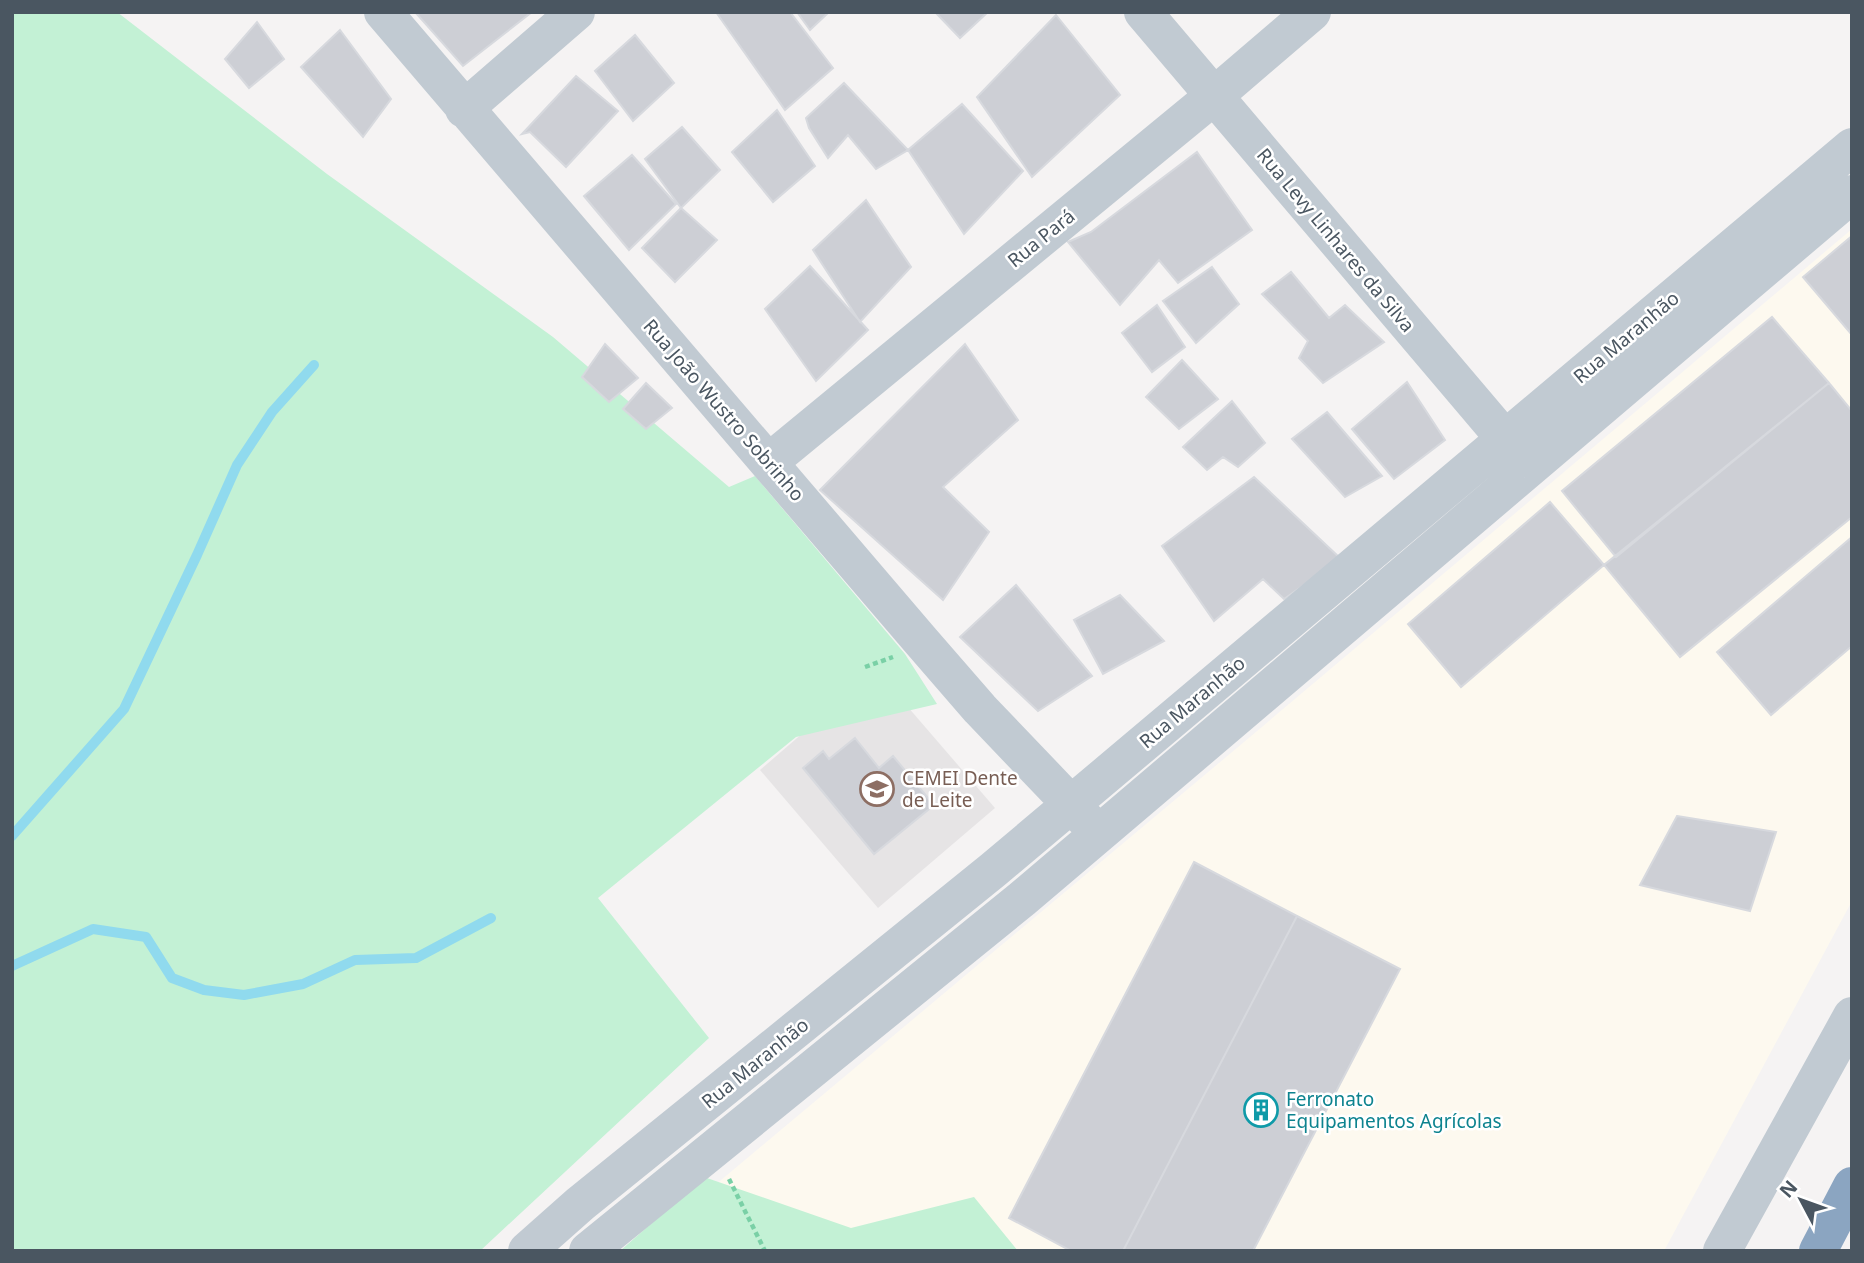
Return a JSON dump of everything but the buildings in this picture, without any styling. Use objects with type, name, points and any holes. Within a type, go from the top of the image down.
[{"type":"highway","points":[[1818,1251],[1852,1186]]},
{"type":"street","name":"Rua João Wustro Sobrinho","points":[[383,12],[972,699],[1098,832]]},
{"type":"street","points":[[464,109],[576,12]]},
{"type":"street","name":"Rua Levy Linhares da Silva","points":[[1143,12],[1517,453]]},
{"type":"street","name":"Rua Pará","points":[[769,461],[1214,96],[1312,12]]},
{"type":"street","name":"Rua Maranhão","points":[[527,1251],[580,1204],[993,870],[1230,671],[1517,453],[1784,228],[1852,147]]},
{"type":"street","name":"Rua Maranhão","points":[[1784,228],[1852,194]]},
{"type":"street","name":"Rua Maranhão","points":[[598,1242],[1022,899],[1255,699],[1517,453]]},
{"type":"street","points":[[1230,671],[1255,699]]},
{"type":"street","points":[[1722,1251],[1852,1016]]},
{"type":"street","points":[[801,1026],[827,1056]]},
{"type":"street","points":[[580,1204],[598,1242]]},
{"type":"path","points":[[713,1148],[765,1251]]},
{"type":"shaded area","points":[[1852,229],[1852,901],[1664,1251],[845,1251],[708,1191],[1250,737]]},
{"type":"shaded area","name":"CEMEI Dente de Leite","points":[[876,670],[995,808],[878,908],[760,770]]},
{"type":"green space","points":[[12,12],[117,12],[327,174],[553,337],[729,487],[755,476],[905,654],[937,704],[796,737],[598,898],[709,1038],[480,1251],[12,1251]]},
{"type":"green space","points":[[704,1177],[851,1228],[974,1197],[1018,1251],[620,1251]]},
{"type":"waterway","points":[[12,836],[124,709],[237,465],[272,412],[314,365]]},
{"type":"waterway","points":[[12,966],[93,929],[146,937],[172,978],[204,990],[244,995],[303,984],[355,960],[416,958],[491,918]]},
{"type":"place","name":"CEMEI Dente de Leite","points":[[877,789]]},
{"type":"place","name":"Ferronato Equipamentos Agrícolas","points":[[1261,1110]]}]
